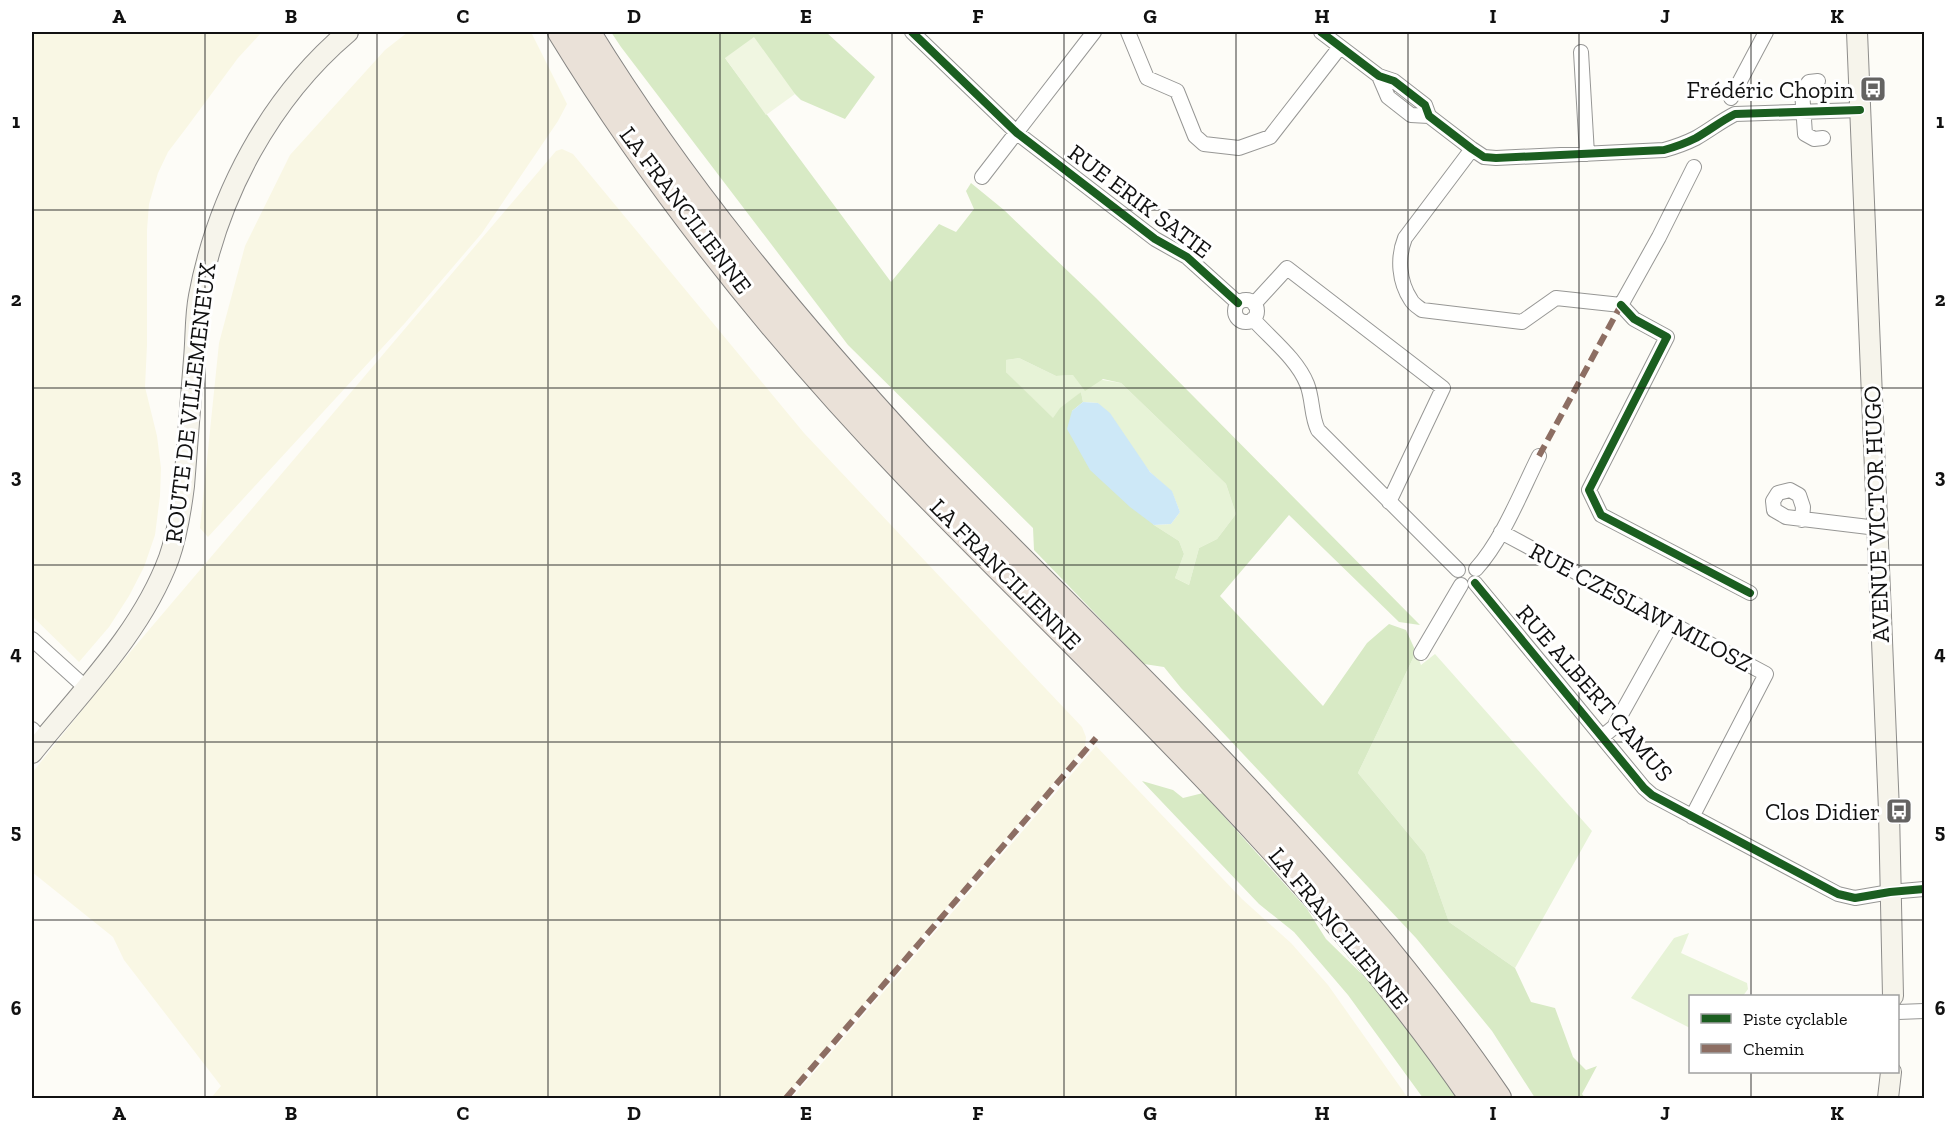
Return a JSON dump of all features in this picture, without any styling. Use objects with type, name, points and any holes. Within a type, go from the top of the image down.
[{"type":"highway","name":"LA FRANCILIENNE","points":[[561,32],[653,171],[725,266],[803,359],[907,474],[1265,839],[1392,987],[1473,1098]]},
{"type":"highway","name":"LA FRANCILIENNE","points":[[586,32],[662,148],[740,250],[825,353],[920,456],[1204,744],[1279,824],[1351,904],[1400,965],[1462,1045],[1498,1098]]},
{"type":"main road","name":"ROUTE DE VILLEMENEUX","points":[[35,741],[86,686],[124,640],[150,600],[169,557],[182,506],[199,297],[212,244],[233,187],[263,131],[289,92],[332,45],[348,32]]},
{"type":"main road","name":"AVENUE VICTOR HUGO","points":[[1857,32],[1889,812],[1893,995]]},
{"type":"main road","points":[[1888,1098],[1891,1073]]},
{"type":"street","name":"RUE ERIK SATIE","points":[[912,32],[1017,133],[1155,239],[1187,257],[1238,303],[1235,312],[1237,318],[1247,322],[1253,320],[1301,373],[1307,385],[1318,430],[1458,570],[1466,565],[1473,566],[1471,579]]},
{"type":"street","points":[[982,177],[1094,32]]},
{"type":"street","points":[[1128,32],[1147,78],[1177,91],[1195,136],[1204,144],[1239,148],[1270,137],[1340,47]]},
{"type":"street","points":[[1321,32],[1379,76],[1388,97],[1411,116],[1429,116],[1484,157],[1664,150],[1699,136],[1735,114],[1860,110]]},
{"type":"street","points":[[1731,98],[1766,32]]},
{"type":"street","points":[[1581,52],[1587,154]]},
{"type":"street","points":[[1818,81],[1809,82],[1802,91],[1805,134],[1814,139],[1823,138]]},
{"type":"street","points":[[1472,149],[1405,238],[1401,249],[1400,271],[1411,302],[1422,310],[1522,322],[1556,297],[1621,305],[1634,319],[1668,337],[1589,490],[1601,515],[1750,593]]},
{"type":"street","points":[[1621,305],[1694,167]]},
{"type":"street","points":[[1254,304],[1287,268],[1443,388],[1389,502]]},
{"type":"street","points":[[1238,303],[1248,301],[1254,304]]},
{"type":"street","points":[[1253,320],[1256,314],[1254,304]]},
{"type":"street","points":[[1421,653],[1501,532],[1539,456]]},
{"type":"street","points":[[1802,520],[1877,528]]},
{"type":"street","name":"RUE CZESLAW MILOSZ","points":[[1501,532],[1766,674],[1692,817]]},
{"type":"street","name":"RUE ALBERT CAMUS","points":[[1471,579],[1647,791],[1838,894],[1855,898],[1924,889]]},
{"type":"street","points":[[1602,737],[1614,727],[1672,623]]},
{"type":"street","points":[[32,639],[86,686]]},
{"type":"street","points":[[1899,1012],[1924,1011]]},
{"type":"shaded area","points":[[32,32],[262,32],[238,58],[168,152],[158,173],[149,204],[147,230],[145,387],[157,436],[161,468],[155,535],[144,567],[129,596],[109,627],[79,662],[32,616]]},
{"type":"shaded area","points":[[408,32],[531,32],[567,104],[558,121],[482,233],[405,323],[208,537],[200,528],[219,343],[245,246],[290,155],[385,50]]},
{"type":"shaded area","points":[[562,149],[573,154],[804,433],[1082,727],[1086,737],[1085,746],[784,1098],[211,1098],[221,1086],[124,960],[113,937],[32,872],[32,773],[103,684],[556,151]]},
{"type":"shaded area","points":[[1096,746],[1242,899],[1291,943],[1328,985],[1408,1098],[792,1098]]},
{"type":"green space","points":[[611,32],[826,32],[875,77],[845,119],[801,100],[795,94],[725,58],[891,282],[939,224],[956,232],[974,209],[966,191],[971,183],[1004,210],[1096,298],[1420,625],[1399,622],[1289,515],[1220,596],[1323,706],[1367,643],[1389,624],[1406,630],[1416,652],[1358,773],[1425,854],[1449,922],[1515,968],[1531,1002],[1555,1008],[1573,1057],[1586,1070],[1597,1066],[1582,1094],[1585,1098],[1535,1098],[1492,1031],[1416,938],[1181,688],[1164,667],[1144,664],[1034,550],[1033,528],[848,345]],"holes":[[[1019,358],[1056,376],[1073,375],[1085,391],[1103,379],[1121,383],[1226,484],[1236,514],[1217,539],[1199,548],[1189,585],[1175,578],[1184,554],[1179,541],[1154,525],[1072,411],[1083,402],[1081,392],[1060,408],[1053,418],[1006,372],[1006,360]]]},
{"type":"green space","points":[[754,37],[795,94],[766,115],[725,58]]},
{"type":"green space","points":[[1019,358],[1056,376],[1073,375],[1121,383],[1226,484],[1236,514],[1217,539],[1199,548],[1189,585],[1175,578],[1184,554],[1179,541],[1154,525],[1171,524],[1180,512],[1172,492],[1150,472],[1098,403],[1083,402],[1081,392],[1053,419],[1006,372],[1006,360]]},
{"type":"green space","points":[[1416,652],[1421,665],[1435,654],[1592,831],[1515,968],[1449,922],[1425,854],[1358,773]]},
{"type":"green space","points":[[1142,781],[1173,790],[1183,798],[1203,793],[1307,909],[1326,939],[1370,982],[1435,1065],[1457,1098],[1423,1098],[1348,995],[1294,932],[1259,904]]},
{"type":"green space","points":[[1689,933],[1681,953],[1747,983],[1748,989],[1744,995],[1689,995],[1689,1027],[1631,998],[1674,938]]},
{"type":"water","points":[[1083,402],[1098,403],[1110,413],[1150,472],[1172,491],[1180,512],[1171,524],[1154,525],[1130,507],[1090,470],[1067,429],[1072,411]]},
{"type":"marked path","points":[[1539,456],[1621,305]]},
{"type":"marked path","points":[[786,1098],[1096,738]]},
{"type":"cycle path","points":[[912,32],[1017,133],[1155,239],[1187,257],[1238,303]]},
{"type":"cycle path","points":[[1321,32],[1379,76],[1394,81],[1425,105],[1429,116],[1484,157],[1664,150],[1696,138],[1735,114],[1860,110]]},
{"type":"cycle path","points":[[1621,305],[1634,319],[1667,337],[1589,490],[1601,515],[1750,593]]},
{"type":"cycle path","points":[[1475,583],[1652,795],[1838,894],[1855,898],[1924,889]]},
{"type":"place","name":"Frédéric Chopin","points":[[1873,89]]},
{"type":"place","name":"Clos Didier","points":[[1899,811]]}]
